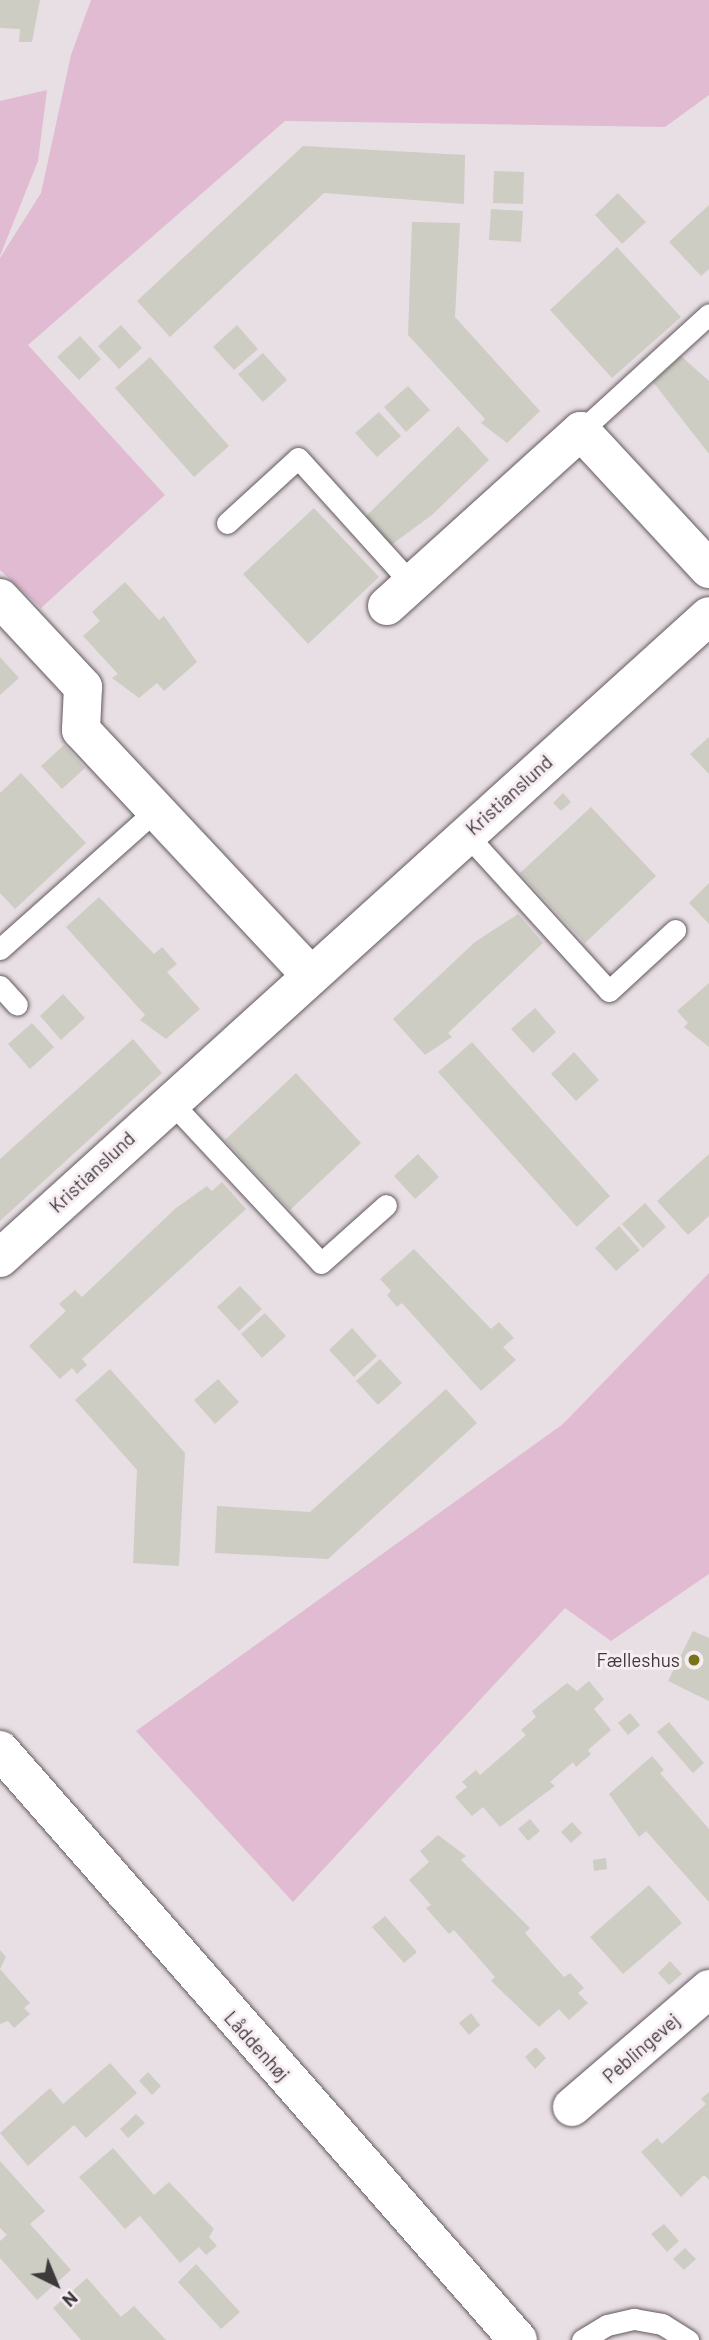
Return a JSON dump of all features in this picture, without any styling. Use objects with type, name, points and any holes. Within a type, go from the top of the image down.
[{"type":"street","points":[[400,595],[581,431],[709,569]]},
{"type":"street","points":[[0,598],[83,687],[81,730],[310,975]]},
{"type":"street","name":"Kristianslund","points":[[0,1258],[170,1101],[709,616]]},
{"type":"street","name":"Låddenhøj","points":[[0,1750],[518,2340]]},
{"type":"street","name":"Peblingevej","points":[[572,2107],[709,1989]]},
{"type":"lane","points":[[581,431],[709,314]]},
{"type":"lane","points":[[227,523],[298,458],[400,595]]},
{"type":"lane","points":[[0,949],[156,810]]},
{"type":"lane","points":[[466,834],[609,991],[675,930]]},
{"type":"lane","points":[[0,986],[17,1004]]},
{"type":"lane","points":[[170,1101],[321,1263],[386,1205]]},
{"type":"lane","points":[[582,2340],[607,2325],[634,2319],[662,2324],[688,2340]]},
{"type":"shaded area","points":[[91,0],[709,0],[709,95],[665,127],[285,121],[28,345],[165,495],[41,608],[0,570],[0,258],[41,193],[71,55]]},
{"type":"shaded area","points":[[47,90],[38,161],[0,256],[0,101]]},
{"type":"shaded area","points":[[709,1273],[709,1574],[611,1641],[565,1608],[293,1902],[136,1731],[563,1424]]},
{"type":"building","points":[[0,0],[40,0],[32,42],[19,42],[20,29],[0,28]]},
{"type":"building","points":[[303,146],[465,155],[464,204],[324,193],[170,337],[137,301]]},
{"type":"building","points":[[494,171],[524,172],[523,204],[493,203]]},
{"type":"building","points":[[618,193],[646,222],[622,244],[595,215]]},
{"type":"building","points":[[709,205],[709,269],[701,276],[669,242]]},
{"type":"building","points":[[491,209],[523,211],[521,242],[489,240]]},
{"type":"building","points":[[412,222],[460,223],[455,317],[540,411],[507,443],[481,423],[485,419],[408,335]]},
{"type":"building","points":[[617,247],[681,317],[612,378],[550,310]]},
{"type":"building","points":[[121,325],[142,348],[119,369],[98,346]]},
{"type":"building","points":[[237,325],[258,349],[234,370],[213,347]]},
{"type":"building","points":[[80,336],[101,359],[79,380],[57,357]]},
{"type":"building","points":[[263,353],[287,380],[263,402],[238,374]]},
{"type":"building","points":[[681,356],[709,381],[709,454],[653,382]]},
{"type":"building","points":[[150,357],[229,446],[194,477],[115,388]]},
{"type":"building","points":[[408,386],[430,410],[406,432],[384,407]]},
{"type":"building","points":[[379,412],[401,436],[377,457],[355,433]]},
{"type":"building","points":[[458,426],[489,460],[432,515],[391,545],[365,517]]},
{"type":"building","points":[[314,508],[379,577],[308,644],[243,574]]},
{"type":"building","points":[[125,582],[159,620],[164,616],[197,662],[164,691],[157,683],[139,698],[112,678],[118,674],[83,636],[100,621],[92,612]]},
{"type":"building","points":[[0,657],[19,678],[0,695]]},
{"type":"building","points":[[709,737],[709,774],[690,754]]},
{"type":"building","points":[[64,745],[85,768],[62,789],[41,766]]},
{"type":"building","points":[[21,773],[86,843],[15,909],[0,893],[0,793]]},
{"type":"building","points":[[563,793],[571,802],[561,811],[553,803]]},
{"type":"building","points":[[591,807],[656,876],[585,943],[520,873]]},
{"type":"building","points":[[709,883],[709,924],[689,903]]},
{"type":"building","points":[[99,897],[154,954],[162,947],[177,964],[167,972],[200,1009],[166,1039],[140,1020],[145,1015],[66,927]]},
{"type":"building","points":[[518,914],[543,943],[448,1033],[452,1037],[425,1055],[393,1019],[475,942]]},
{"type":"building","points":[[709,983],[709,1047],[684,1027],[688,1023],[677,1011]]},
{"type":"building","points":[[63,994],[85,1018],[61,1040],[40,1016]]},
{"type":"building","points":[[535,1008],[556,1032],[533,1053],[511,1029]]},
{"type":"building","points":[[32,1023],[54,1047],[30,1069],[8,1044]]},
{"type":"building","points":[[133,1039],[162,1073],[0,1221],[0,1159]]},
{"type":"building","points":[[472,1042],[610,1196],[577,1227],[438,1072]]},
{"type":"building","points":[[574,1052],[599,1080],[576,1101],[551,1074]]},
{"type":"building","points":[[296,1073],[361,1143],[290,1210],[225,1140]]},
{"type":"building","points":[[418,1154],[439,1177],[415,1199],[394,1176]]},
{"type":"building","points":[[709,1154],[709,1216],[688,1235],[657,1201]]},
{"type":"building","points":[[222,1182],[246,1209],[82,1359],[87,1365],[77,1374],[72,1368],[60,1379],[29,1346],[66,1311],[59,1304],[75,1290],[82,1297],[176,1208],[207,1186],[212,1191]]},
{"type":"building","points":[[645,1203],[666,1227],[643,1248],[622,1224]]},
{"type":"building","points":[[619,1226],[640,1250],[616,1271],[595,1248]]},
{"type":"building","points":[[414,1249],[491,1329],[499,1322],[514,1338],[503,1347],[516,1360],[481,1391],[402,1303],[397,1307],[387,1295],[391,1291],[380,1279]]},
{"type":"building","points":[[240,1286],[262,1309],[239,1331],[217,1307]]},
{"type":"building","points":[[265,1313],[286,1336],[262,1358],[241,1334]]},
{"type":"building","points":[[352,1328],[377,1356],[354,1377],[329,1350]]},
{"type":"building","points":[[380,1359],[402,1383],[378,1405],[356,1381]]},
{"type":"building","points":[[110,1369],[185,1453],[179,1566],[133,1563],[137,1470],[75,1400]]},
{"type":"building","points":[[218,1379],[239,1402],[215,1424],[194,1400]]},
{"type":"building","points":[[446,1389],[477,1423],[328,1559],[215,1553],[217,1506],[310,1512]]},
{"type":"building","name":"Fælleshus","points":[[693,1631],[709,1638],[709,1701],[668,1681]]},
{"type":"building","points":[[589,1681],[604,1699],[594,1709],[611,1730],[588,1750],[591,1754],[576,1767],[573,1762],[550,1782],[555,1786],[500,1827],[483,1807],[472,1816],[455,1797],[467,1787],[462,1782],[476,1770],[480,1775],[526,1735],[521,1730],[536,1717],[532,1711],[567,1683],[577,1691]]},
{"type":"building","points":[[630,1713],[640,1725],[628,1735],[618,1723]]},
{"type":"building","points":[[669,1722],[704,1763],[693,1773],[657,1732]]},
{"type":"building","points":[[652,1756],[664,1770],[660,1773],[709,1829],[709,1902],[646,1831],[639,1837],[609,1794]]},
{"type":"building","points":[[530,1819],[540,1831],[528,1841],[518,1829]]},
{"type":"building","points":[[572,1822],[582,1833],[571,1843],[561,1832]]},
{"type":"building","points":[[438,1835],[466,1856],[461,1860],[530,1928],[525,1933],[564,1977],[570,1973],[584,1988],[578,1993],[588,2003],[569,2020],[559,2009],[539,2027],[491,1981],[495,1977],[454,1930],[449,1934],[426,1908],[431,1905],[409,1880],[429,1862],[420,1851]]},
{"type":"building","points":[[606,1858],[607,1869],[594,1871],[593,1860]]},
{"type":"building","points":[[649,1885],[682,1923],[623,1974],[590,1937]]},
{"type":"building","points":[[385,1916],[417,1952],[404,1963],[372,1927]]},
{"type":"building","points":[[0,1950],[6,1957],[0,1969]]},
{"type":"building","points":[[670,1961],[682,1974],[669,1985],[658,1973]]},
{"type":"building","points":[[0,1969],[30,2003],[24,2008],[30,2014],[14,2028],[8,2021],[0,2024]]},
{"type":"building","points":[[471,2013],[480,2025],[469,2035],[459,2023]]},
{"type":"building","points":[[536,2047],[546,2058],[535,2069],[525,2057]]},
{"type":"building","points":[[110,2063],[137,2093],[86,2138],[74,2125],[28,2166],[0,2133],[50,2088],[63,2104]]},
{"type":"building","points":[[148,2072],[161,2086],[152,2095],[139,2081]]},
{"type":"building","points":[[709,2092],[709,2180],[704,2175],[681,2197],[641,2152],[657,2138],[662,2144],[706,2104],[701,2099]]},
{"type":"building","points":[[136,2114],[145,2123],[128,2138],[120,2129]]},
{"type":"building","points":[[113,2148],[154,2195],[169,2182],[214,2229],[209,2237],[217,2246],[206,2255],[199,2247],[180,2263],[140,2216],[125,2229],[79,2177]]},
{"type":"building","points":[[0,2161],[45,2211],[30,2224],[71,2270],[37,2300],[0,2258],[0,2241],[7,2235],[0,2228]]},
{"type":"building","points":[[664,2224],[679,2241],[667,2252],[651,2234]]},
{"type":"building","points":[[685,2248],[696,2259],[684,2270],[673,2259]]},
{"type":"building","points":[[196,2264],[240,2312],[221,2329],[178,2282]]},
{"type":"building","points":[[87,2278],[121,2317],[134,2306],[166,2340],[81,2340],[53,2308]]},
{"type":"place","name":"Fælleshus","points":[[694,1660]]}]
